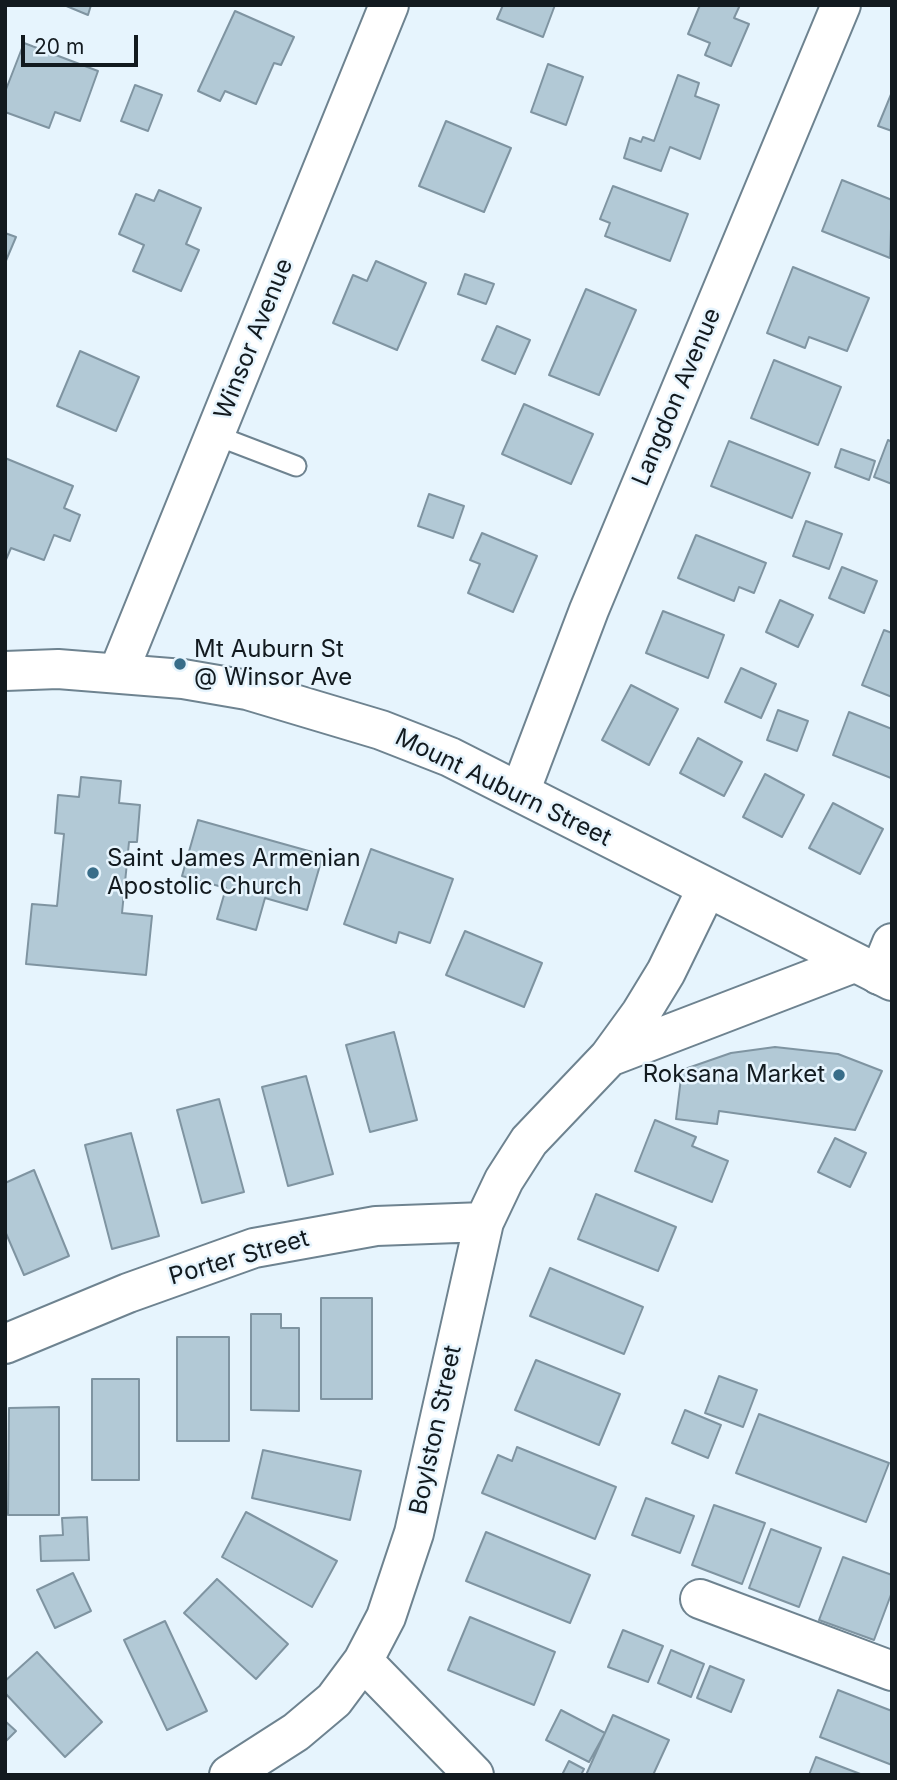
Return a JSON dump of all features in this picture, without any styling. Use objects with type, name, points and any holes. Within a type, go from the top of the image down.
[{"type":"street","name":"Winsor Avenue","points":[[118,673],[389,5]]},
{"type":"street","name":"Langdon Avenue","points":[[520,792],[589,610],[841,5]]},
{"type":"street","name":"Mount Auburn Street","points":[[5,671],[118,673],[247,690],[381,730],[450,757],[707,888],[879,965]]},
{"type":"street","name":"Boylston Street","points":[[229,1775],[296,1732],[334,1700],[363,1661],[386,1617],[414,1533],[484,1222],[504,1180],[529,1142],[609,1057],[641,1013],[666,972],[707,888]]},
{"type":"street","name":"Boylston Street","points":[[609,1057],[879,965]]},
{"type":"street","name":"Porter Street","points":[[5,1344],[173,1276],[254,1248],[376,1226],[484,1222]]},
{"type":"street","points":[[700,1599],[892,1671]]},
{"type":"street","points":[[363,1661],[474,1775]]},
{"type":"lane","points":[[215,435],[296,466]]},
{"type":"building","points":[[64,5],[91,5],[88,15]]},
{"type":"building","points":[[503,5],[555,5],[543,37],[497,19]]},
{"type":"building","points":[[700,5],[740,5],[734,18],[749,24],[731,66],[705,55],[710,43],[688,34]]},
{"type":"building","points":[[235,11],[294,37],[281,65],[274,63],[256,104],[225,91],[220,101],[198,91]]},
{"type":"building","points":[[24,43],[98,71],[80,121],[55,112],[49,128],[5,112],[5,92]]},
{"type":"building","points":[[548,64],[583,77],[566,125],[531,112]]},
{"type":"building","points":[[678,75],[699,83],[695,96],[719,105],[700,159],[670,147],[661,171],[624,158],[630,138],[641,142],[643,137],[654,141]]},
{"type":"building","points":[[135,85],[162,95],[148,131],[121,121]]},
{"type":"building","points":[[892,92],[892,131],[878,126]]},
{"type":"building","points":[[446,121],[511,148],[484,212],[419,186]]},
{"type":"building","points":[[842,180],[892,200],[890,258],[822,231]]},
{"type":"building","points":[[613,186],[688,214],[670,261],[605,236],[610,223],[600,219]]},
{"type":"building","points":[[159,190],[201,208],[186,244],[199,250],[181,291],[133,271],[144,245],[119,234],[136,194],[154,201]]},
{"type":"building","points":[[5,233],[16,237],[5,263]]},
{"type":"building","points":[[376,261],[426,283],[397,350],[333,323],[353,275],[367,281]]},
{"type":"building","points":[[793,267],[869,298],[847,351],[809,337],[805,348],[767,333]]},
{"type":"building","points":[[465,274],[494,284],[486,304],[458,294]]},
{"type":"building","points":[[586,289],[636,310],[599,395],[549,375]]},
{"type":"building","points":[[497,326],[530,340],[515,374],[482,360]]},
{"type":"building","points":[[80,351],[139,377],[116,431],[57,406]]},
{"type":"building","points":[[774,360],[841,387],[818,445],[751,418]]},
{"type":"building","points":[[524,404],[593,434],[571,484],[502,454]]},
{"type":"building","points":[[888,440],[892,442],[892,484],[874,477]]},
{"type":"building","points":[[729,441],[810,473],[792,518],[711,486]]},
{"type":"building","points":[[841,449],[875,461],[869,480],[835,467]]},
{"type":"building","points":[[5,458],[73,486],[64,508],[80,515],[70,541],[54,535],[44,560],[11,548],[5,562]]},
{"type":"building","points":[[429,494],[464,506],[453,538],[418,526]]},
{"type":"building","points":[[806,521],[842,534],[829,569],[793,556]]},
{"type":"building","points":[[482,533],[537,556],[513,612],[468,593],[480,564],[470,560]]},
{"type":"building","points":[[696,535],[766,563],[754,593],[739,587],[734,601],[678,578]]},
{"type":"building","points":[[842,567],[877,581],[864,613],[829,598]]},
{"type":"building","points":[[780,600],[813,615],[798,647],[766,632]]},
{"type":"building","points":[[663,611],[724,635],[708,678],[646,653]]},
{"type":"building","points":[[884,630],[892,633],[892,697],[862,685]]},
{"type":"building","points":[[741,668],[776,684],[761,718],[725,702]]},
{"type":"building","points":[[631,685],[678,709],[649,765],[602,740]]},
{"type":"building","points":[[778,710],[808,721],[797,751],[767,740]]},
{"type":"building","points":[[849,712],[892,729],[891,778],[833,755]]},
{"type":"building","points":[[698,738],[742,762],[724,796],[680,773]]},
{"type":"building","points":[[765,774],[804,795],[782,837],[743,817]]},
{"type":"building","name":"Saint James Armenian Apostolic Church","points":[[81,777],[121,781],[119,803],[140,805],[137,842],[129,842],[122,913],[152,916],[146,975],[26,964],[32,904],[57,906],[64,834],[55,833],[58,795],[79,797]]},
{"type":"building","points":[[833,803],[883,829],[860,874],[809,848]]},
{"type":"building","points":[[198,820],[323,855],[307,910],[265,898],[256,930],[217,919],[226,888],[182,876]]},
{"type":"building","points":[[371,849],[453,879],[430,943],[399,932],[396,943],[344,924]]},
{"type":"building","points":[[465,931],[542,963],[524,1007],[446,975]]},
{"type":"building","points":[[394,1032],[417,1120],[370,1132],[346,1045]]},
{"type":"building","points":[[775,1047],[838,1054],[882,1071],[855,1130],[719,1111],[717,1124],[676,1119],[682,1070],[731,1053]]},
{"type":"building","points":[[306,1076],[333,1174],[288,1186],[262,1087]]},
{"type":"building","points":[[219,1099],[244,1192],[202,1203],[177,1110]]},
{"type":"building","points":[[655,1120],[696,1137],[692,1146],[728,1161],[712,1202],[635,1171]]},
{"type":"building","points":[[131,1133],[159,1236],[112,1249],[85,1145]]},
{"type":"building","points":[[835,1138],[866,1153],[850,1187],[818,1172]]},
{"type":"building","points":[[34,1170],[69,1256],[24,1275],[5,1231],[5,1183]]},
{"type":"building","points":[[596,1194],[676,1227],[658,1271],[578,1239]]},
{"type":"building","points":[[550,1268],[643,1307],[624,1354],[530,1316]]},
{"type":"building","points":[[321,1298],[372,1298],[372,1399],[321,1399]]},
{"type":"building","points":[[251,1314],[281,1314],[281,1328],[299,1328],[299,1411],[251,1410]]},
{"type":"building","points":[[177,1337],[229,1337],[229,1441],[177,1441]]},
{"type":"building","points":[[536,1360],[620,1394],[599,1445],[515,1410]]},
{"type":"building","points":[[719,1376],[757,1390],[743,1427],[705,1413]]},
{"type":"building","points":[[92,1379],[139,1379],[139,1480],[92,1480]]},
{"type":"building","points":[[59,1407],[59,1515],[8,1515],[9,1408]]},
{"type":"building","points":[[685,1410],[721,1425],[708,1458],[672,1443]]},
{"type":"building","points":[[759,1414],[889,1463],[866,1522],[736,1473]]},
{"type":"building","points":[[517,1447],[616,1487],[595,1539],[482,1493],[498,1455],[512,1461]]},
{"type":"building","points":[[263,1450],[361,1471],[350,1520],[252,1498]]},
{"type":"building","points":[[646,1498],[694,1516],[680,1553],[632,1535]]},
{"type":"building","points":[[714,1505],[765,1523],[742,1584],[692,1565]]},
{"type":"building","points":[[246,1512],[337,1561],[312,1607],[222,1557]]},
{"type":"building","points":[[87,1517],[89,1560],[41,1561],[40,1536],[63,1535],[62,1518]]},
{"type":"building","points":[[771,1529],[821,1548],[799,1607],[749,1588]]},
{"type":"building","points":[[486,1532],[590,1575],[570,1623],[466,1581]]},
{"type":"building","points":[[843,1557],[892,1575],[892,1592],[874,1640],[819,1620]]},
{"type":"building","points":[[73,1573],[91,1611],[55,1628],[37,1590]]},
{"type":"building","points":[[217,1579],[288,1644],[256,1679],[184,1613]]},
{"type":"building","points":[[470,1617],[555,1652],[534,1705],[448,1670]]},
{"type":"building","points":[[165,1621],[207,1711],[167,1730],[124,1640]]},
{"type":"building","points":[[623,1630],[663,1646],[648,1682],[608,1667]]},
{"type":"building","points":[[671,1650],[704,1664],[691,1697],[658,1683]]},
{"type":"building","points":[[37,1652],[102,1722],[65,1757],[5,1693],[5,1681]]},
{"type":"building","points":[[710,1666],[744,1680],[731,1712],[697,1698]]},
{"type":"building","points":[[838,1690],[892,1711],[892,1765],[820,1737]]},
{"type":"building","points":[[561,1710],[605,1733],[589,1762],[546,1740]]},
{"type":"building","points":[[613,1715],[669,1740],[653,1775],[586,1775]]},
{"type":"building","points":[[5,1721],[16,1731],[5,1742]]},
{"type":"building","points":[[816,1757],[863,1775],[809,1775]]},
{"type":"building","points":[[569,1761],[584,1769],[581,1775],[562,1775]]},
{"type":"place","name":"Mt Auburn St @ Winsor Ave","points":[[180,664]]},
{"type":"place","name":"Saint James Armenian Apostolic Church","points":[[93,873]]},
{"type":"place","name":"Roksana Market","points":[[839,1075]]}]
